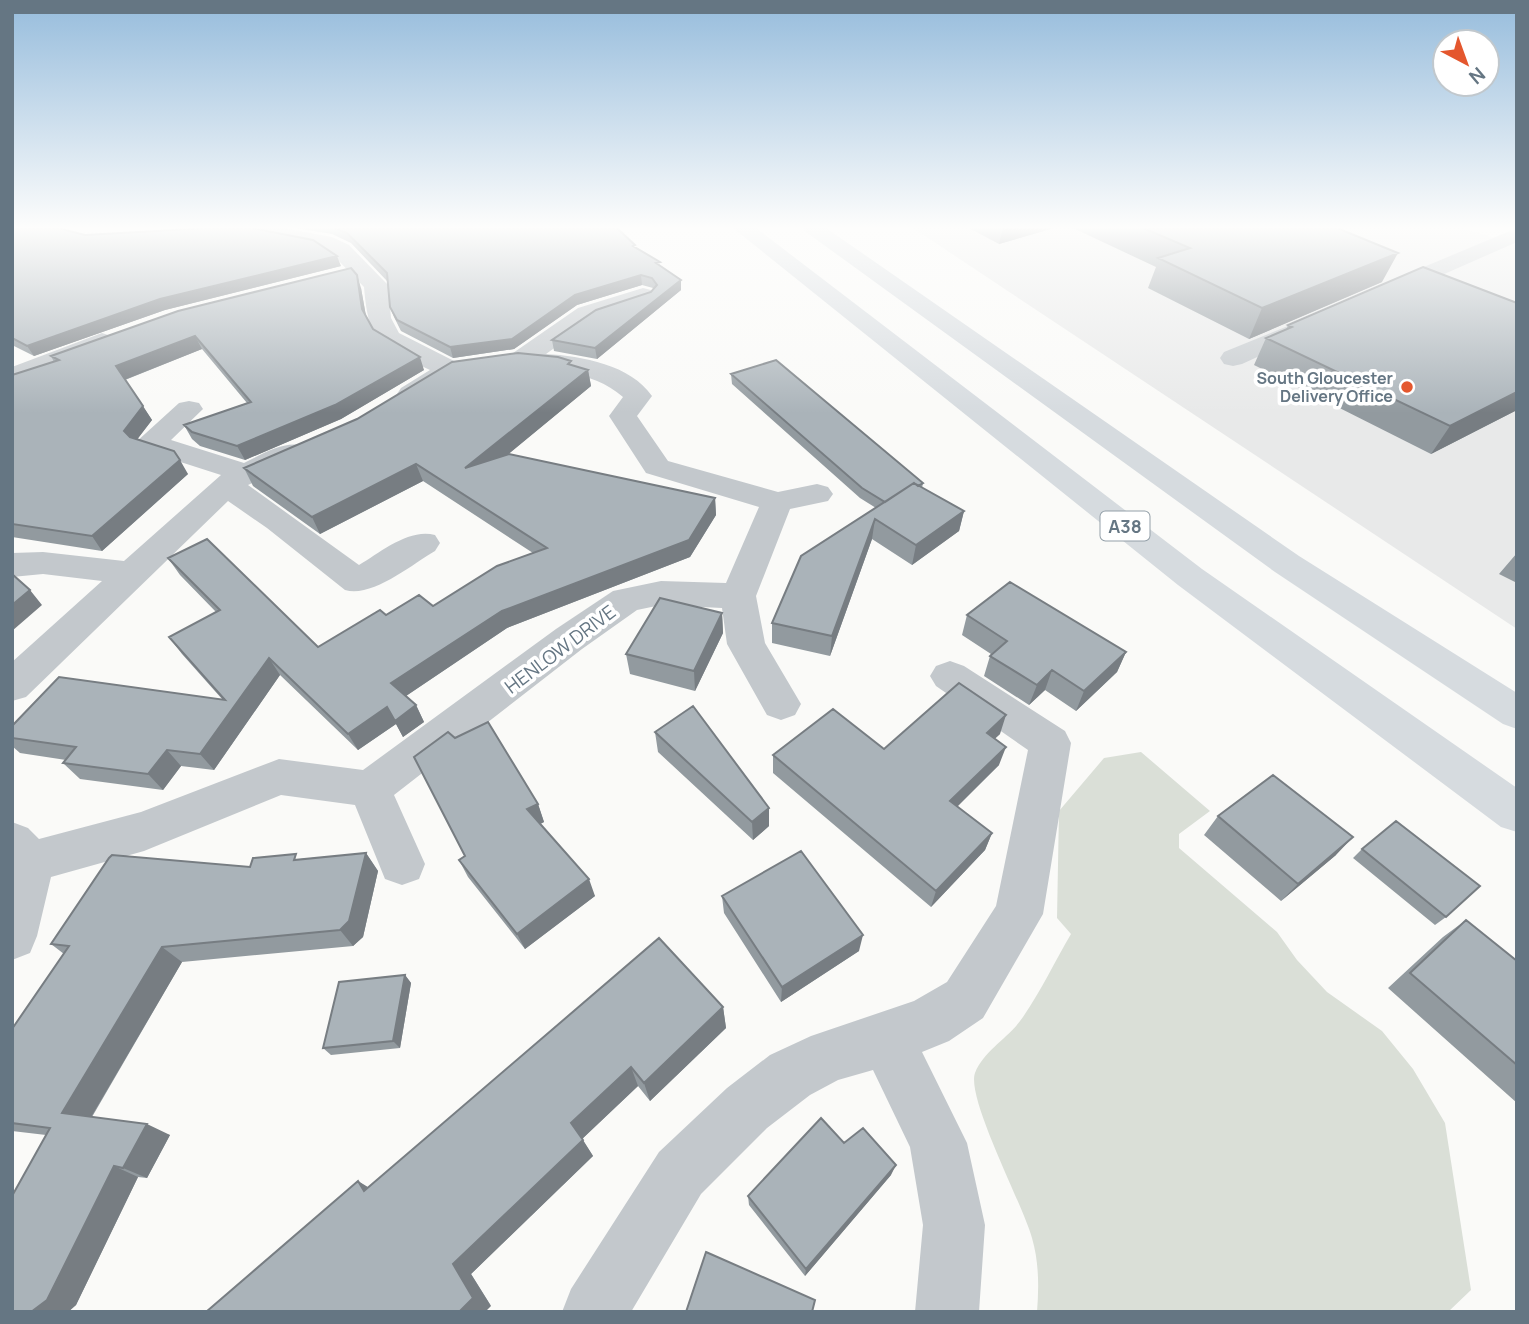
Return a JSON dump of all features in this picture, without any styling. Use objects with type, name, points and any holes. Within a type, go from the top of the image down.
[{"type":"highway","name":"A38","points":[[822,290],[1190,577],[1517,813]]},
{"type":"highway","points":[[900,290],[1287,564],[1517,713]]},
{"type":"street","points":[[376,290],[379,318],[388,338],[449,369]]},
{"type":"street","points":[[1360,302],[1388,290]]},
{"type":"street","points":[[522,359],[587,313],[643,295]]},
{"type":"street","points":[[1233,358],[1335,313]]},
{"type":"street","points":[[18,368],[125,333]]},
{"type":"street","points":[[388,408],[449,369],[522,359],[564,363],[617,379],[638,396],[623,416],[657,467],[777,502],[817,494]]},
{"type":"street","points":[[189,410],[150,443],[236,479],[279,522],[357,582],[423,543]]},
{"type":"street","points":[[12,686],[131,573],[236,479],[317,443]]},
{"type":"street","points":[[777,502],[738,596],[746,644],[781,704]]},
{"type":"street","points":[[12,565],[43,563],[131,573]]},
{"type":"street","name":"HENLOW DRIVE","points":[[370,789],[569,639],[626,600],[661,593],[738,596]]},
{"type":"street","points":[[594,1312],[680,1173],[747,1108],[790,1075],[830,1055],[886,1039],[930,1022],[965,1000],[1019,914],[1050,743],[950,676]]},
{"type":"street","points":[[12,936],[22,852],[144,831],[279,777],[370,789],[402,864]]},
{"type":"street","points":[[886,1039],[938,1143],[954,1225],[947,1312]]},
{"type":"shaded area","points":[[1006,290],[1517,290],[1517,629]]},
{"type":"shaded area","points":[[1141,752],[1210,811],[1179,834],[1179,848],[1277,932],[1297,960],[1327,992],[1382,1031],[1413,1069],[1445,1123],[1471,1290],[1448,1312],[1037,1312],[1038,1275],[1032,1238],[979,1105],[974,1086],[975,1073],[990,1051],[1023,1017],[1071,934],[1057,918],[1059,811],[1104,758]]},
{"type":"building","points":[[12,290],[198,290],[160,299],[27,346],[12,338]]},
{"type":"building","points":[[263,290],[359,290],[362,309],[373,329],[420,357],[335,405],[237,446],[192,432],[184,425],[251,402],[195,336],[116,366],[143,406],[124,431],[130,437],[174,451],[180,460],[92,536],[12,524],[12,375],[59,360],[51,356],[178,311]]},
{"type":"building","points":[[388,290],[592,290],[575,295],[512,339],[450,347],[397,320],[390,307]]},
{"type":"building","points":[[669,290],[595,348],[552,340],[596,310],[651,292]]},
{"type":"building","points":[[1224,290],[1307,290],[1262,308]]},
{"type":"building","name":"South Gloucester Delivery Office","points":[[1370,290],[1482,290],[1517,303],[1517,392],[1450,426],[1266,338],[1292,327],[1288,325]]},
{"type":"building","points":[[518,353],[558,357],[571,361],[568,364],[588,370],[465,468],[509,454],[715,498],[689,540],[502,611],[391,683],[416,705],[395,721],[387,707],[348,734],[269,658],[200,754],[167,750],[148,774],[63,763],[76,747],[12,738],[12,726],[59,677],[225,700],[169,637],[220,610],[168,558],[207,539],[318,647],[380,610],[386,615],[419,595],[433,606],[497,566],[547,548],[416,464],[312,517],[244,468],[357,419],[452,362]]},
{"type":"building","points":[[776,360],[923,483],[918,486],[914,483],[885,502],[862,488],[731,374]]},
{"type":"building","points":[[914,483],[964,511],[916,545],[875,519],[832,636],[772,623],[801,556]]},
{"type":"building","points":[[12,574],[30,590],[12,605]]},
{"type":"building","points":[[1010,582],[1126,652],[1084,691],[1052,670],[1037,685],[990,656],[1007,641],[967,615]]},
{"type":"building","points":[[660,598],[722,613],[694,671],[626,654]]},
{"type":"building","points":[[959,683],[1006,715],[987,733],[1006,747],[950,801],[992,833],[936,891],[773,755],[833,709],[884,749]]},
{"type":"building","points":[[693,706],[769,808],[752,822],[655,732]]},
{"type":"building","points":[[488,722],[538,804],[527,809],[589,879],[517,934],[459,860],[465,856],[414,757],[448,732],[455,738]]},
{"type":"building","points":[[1273,775],[1353,837],[1298,884],[1218,816]]},
{"type":"building","points":[[1396,821],[1480,886],[1446,917],[1362,849]]},
{"type":"building","points":[[801,851],[863,935],[782,987],[722,896]]},
{"type":"building","points":[[366,853],[349,921],[340,930],[162,947],[62,1113],[147,1124],[123,1168],[114,1166],[47,1300],[31,1312],[12,1312],[12,1196],[50,1128],[12,1123],[12,1029],[69,946],[51,944],[109,858],[112,855],[250,867],[253,858],[296,854],[294,860]]},
{"type":"building","points":[[1466,920],[1517,961],[1517,1065],[1410,973]]},
{"type":"building","points":[[659,938],[723,1007],[644,1083],[631,1067],[571,1123],[583,1140],[453,1264],[473,1298],[459,1312],[206,1312],[358,1181],[364,1191]]},
{"type":"building","points":[[405,975],[393,1041],[323,1048],[339,982]]},
{"type":"building","points":[[821,1118],[844,1143],[863,1128],[896,1165],[806,1269],[748,1196]]},
{"type":"building","points":[[706,1252],[815,1300],[812,1312],[686,1312]]},
{"type":"place","name":"South Gloucester Delivery Office","points":[[1407,387]]}]
